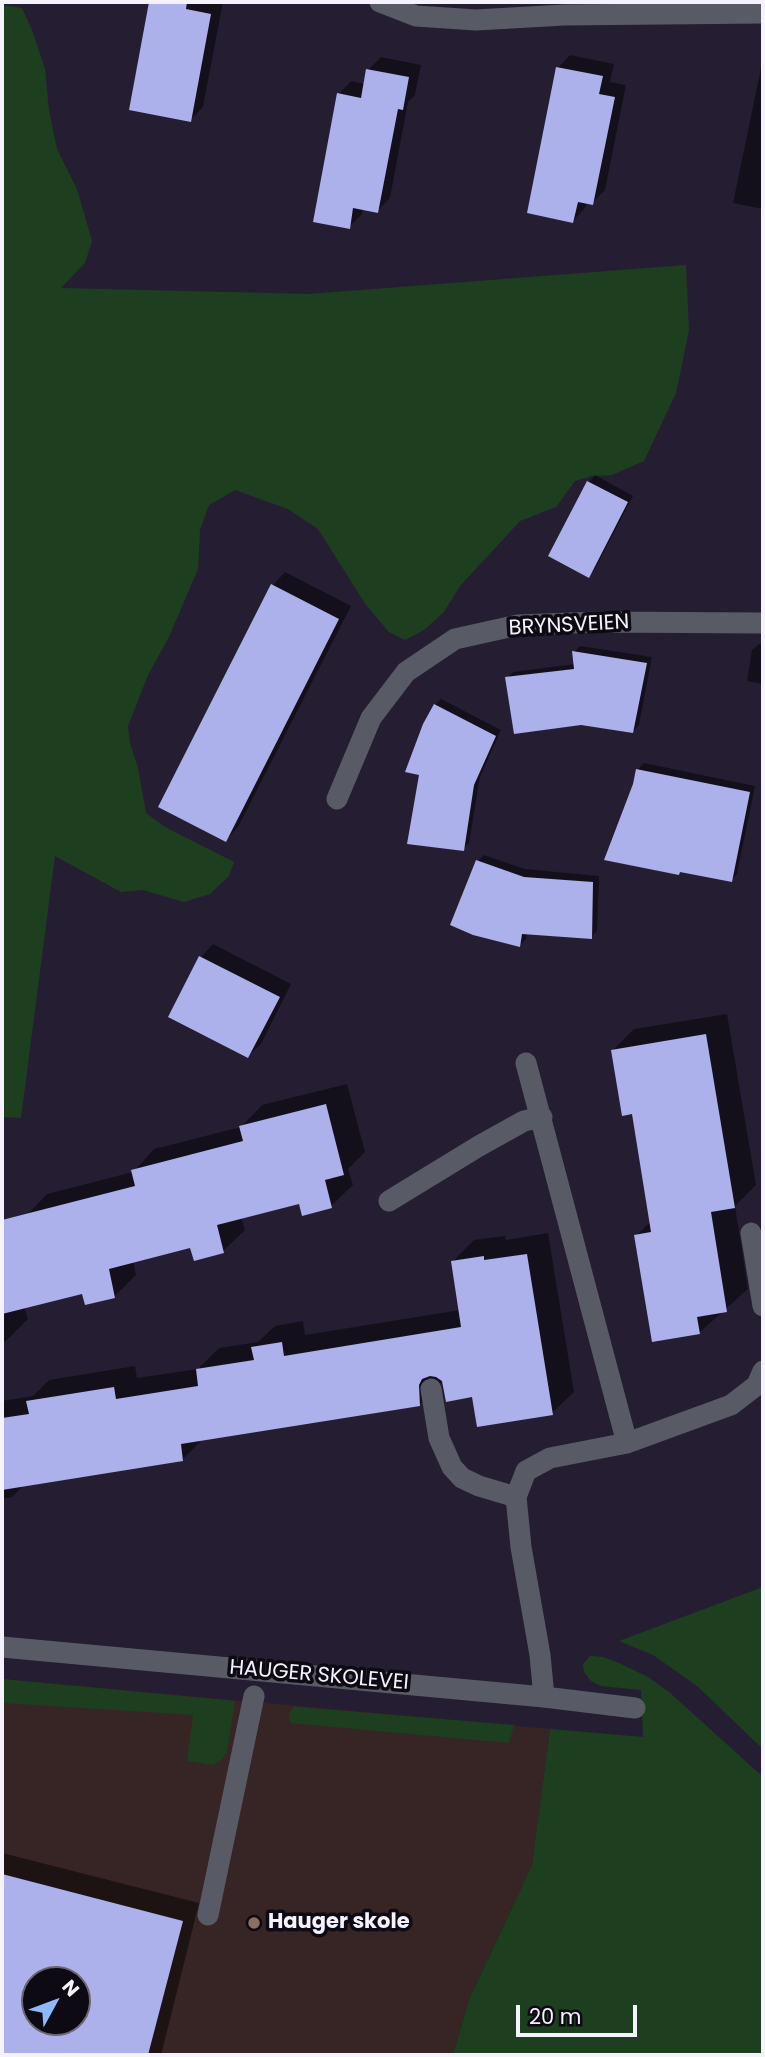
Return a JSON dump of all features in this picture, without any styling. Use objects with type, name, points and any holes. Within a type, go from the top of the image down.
[{"type":"street","points":[[380,2],[416,16],[476,20],[564,15],[763,13]]},
{"type":"street","name":"BRYNSVEIEN","points":[[337,799],[371,718],[405,672],[455,639],[518,625],[598,622],[763,623]]},
{"type":"street","points":[[526,1063],[627,1443]]},
{"type":"street","points":[[389,1201],[524,1121],[542,1117]]},
{"type":"street","points":[[751,1233],[763,1306]]},
{"type":"street","points":[[544,1697],[516,1497],[526,1471],[550,1458],[627,1443],[731,1405],[757,1385],[763,1371]]},
{"type":"street","points":[[431,1389],[439,1438],[452,1467],[462,1478],[478,1486],[516,1497]]},
{"type":"street","name":"HAUGER SKOLEVEI","points":[[2,1647],[544,1697],[635,1708]]},
{"type":"street","points":[[208,1915],[254,1696]]},
{"type":"shaded area","name":"Hauger skole","points":[[2,1679],[550,1729],[532,1865],[469,2000],[453,2055],[2,2055]]},
{"type":"green space","points":[[2,5],[22,8],[32,30],[45,69],[49,111],[57,149],[77,189],[92,241],[85,263],[61,288],[309,294],[686,265],[689,330],[676,393],[644,461],[612,475],[592,476],[575,481],[556,507],[520,521],[460,586],[444,612],[424,630],[405,640],[389,632],[366,605],[318,529],[288,509],[235,490],[209,505],[200,530],[198,569],[168,639],[148,675],[128,726],[146,813],[165,827],[234,862],[229,876],[210,894],[184,902],[143,890],[121,892],[55,856],[21,1118],[2,1117]]},
{"type":"green space","points":[[763,1587],[763,1749],[697,1686],[653,1655],[619,1641]]},
{"type":"green space","points":[[590,1656],[603,1657],[648,1677],[669,1692],[763,1777],[763,2055],[453,2055],[469,2000],[532,1865],[550,1729],[643,1737],[641,1690],[601,1686],[591,1681],[584,1672],[583,1664]]},
{"type":"green space","points":[[2,1679],[235,1701],[227,1752],[213,1765],[187,1761],[193,1715],[2,1703]]},
{"type":"green space","points":[[294,1706],[514,1725],[509,1743],[290,1723],[289,1714]]},
{"type":"building","points":[[149,2],[187,2],[186,9],[211,14],[191,122],[129,110]]},
{"type":"building","points":[[556,67],[603,76],[599,94],[615,97],[593,205],[578,202],[573,223],[527,213]]},
{"type":"building","points":[[366,69],[409,77],[403,110],[398,109],[378,213],[353,208],[350,229],[313,222],[337,93],[361,98]]},
{"type":"building","points":[[587,481],[628,502],[589,578],[548,556]]},
{"type":"building","points":[[271,584],[339,619],[226,842],[158,807]]},
{"type":"building","points":[[572,651],[647,663],[633,733],[581,725],[514,734],[505,677],[574,669]]},
{"type":"building","points":[[434,704],[496,736],[474,785],[464,851],[407,844],[419,775],[405,772],[423,724]]},
{"type":"building","points":[[636,769],[750,792],[732,882],[604,860],[633,784]]},
{"type":"building","points":[[476,860],[524,877],[593,882],[592,939],[522,934],[520,947],[473,935],[450,925]]},
{"type":"building","points":[[199,956],[280,997],[248,1058],[168,1017]]},
{"type":"building","points":[[706,1034],[735,1208],[711,1212],[727,1312],[697,1317],[700,1334],[652,1342],[634,1235],[651,1232],[632,1114],[622,1116],[611,1050]]},
{"type":"building","points":[[326,1104],[344,1175],[325,1180],[332,1208],[302,1216],[299,1204],[217,1225],[224,1253],[194,1261],[190,1248],[109,1269],[115,1298],[85,1305],[82,1294],[2,1314],[2,1220],[135,1186],[131,1170],[243,1141],[239,1126]]},
{"type":"building","points":[[527,1254],[553,1415],[477,1427],[472,1397],[446,1402],[442,1381],[430,1376],[422,1379],[419,1385],[420,1406],[181,1444],[183,1461],[2,1490],[2,1418],[29,1414],[26,1401],[114,1387],[116,1399],[198,1386],[196,1369],[254,1360],[251,1347],[282,1342],[284,1356],[461,1327],[451,1261]]},
{"type":"building","points":[[2,1874],[183,1921],[148,2055],[2,2055]]},
{"type":"place","name":"Hauger skole","points":[[254,1923]]}]
